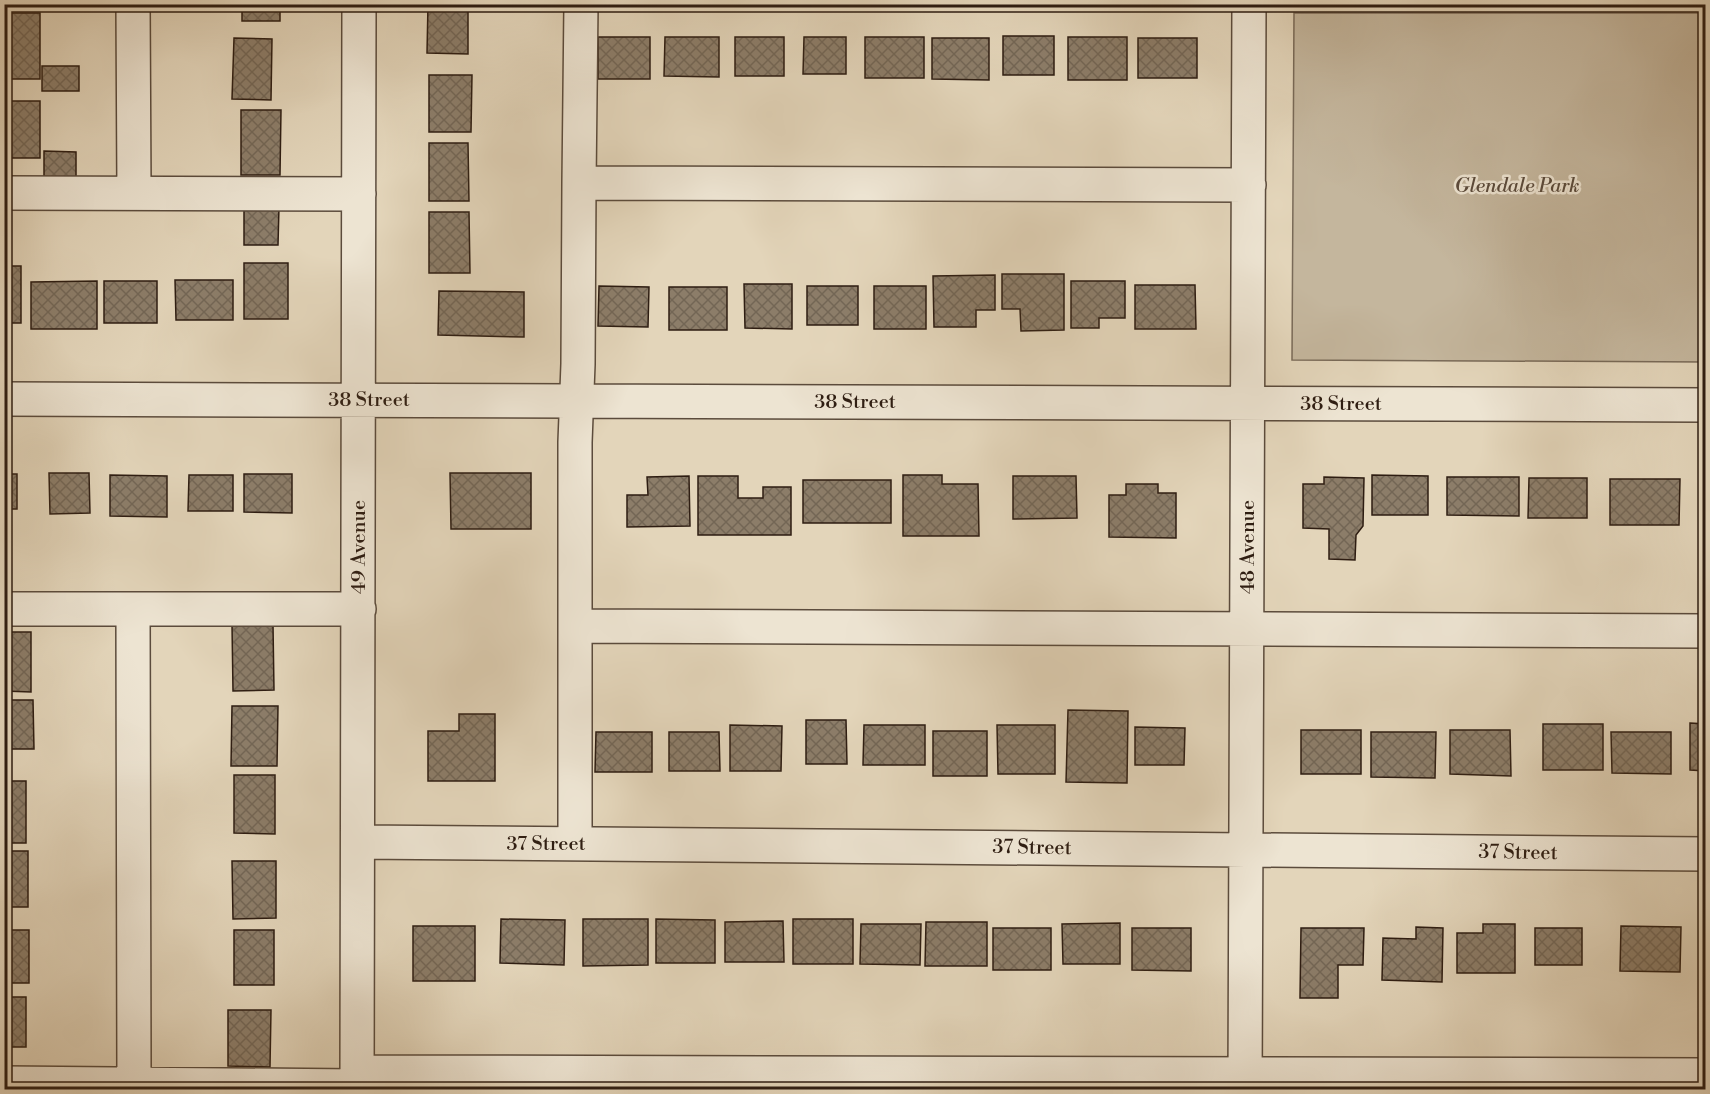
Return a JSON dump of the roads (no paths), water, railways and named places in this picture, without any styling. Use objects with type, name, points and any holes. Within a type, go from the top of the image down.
[{"type":"street","points":[[134,4],[134,193]]},
{"type":"street","name":"49 Avenue","points":[[357,1083],[359,4]]},
{"type":"street","points":[[575,844],[576,401],[581,4]]},
{"type":"street","name":"48 Avenue","points":[[1245,1082],[1249,4]]},
{"type":"street","points":[[579,183],[1249,185]]},
{"type":"street","points":[[4,193],[359,194]]},
{"type":"street","name":"38 Street","points":[[4,399],[1706,405]]},
{"type":"street","points":[[4,609],[359,609]]},
{"type":"street","points":[[133,609],[134,1084]]},
{"type":"street","points":[[575,626],[1706,631]]},
{"type":"street","name":"37 Street","points":[[358,842],[1706,854]]},
{"type":"street","points":[[4,1083],[1245,1082],[1706,1075]]},
{"type":"park label","name":"Glendale Park","points":[[1517,186]]}]
